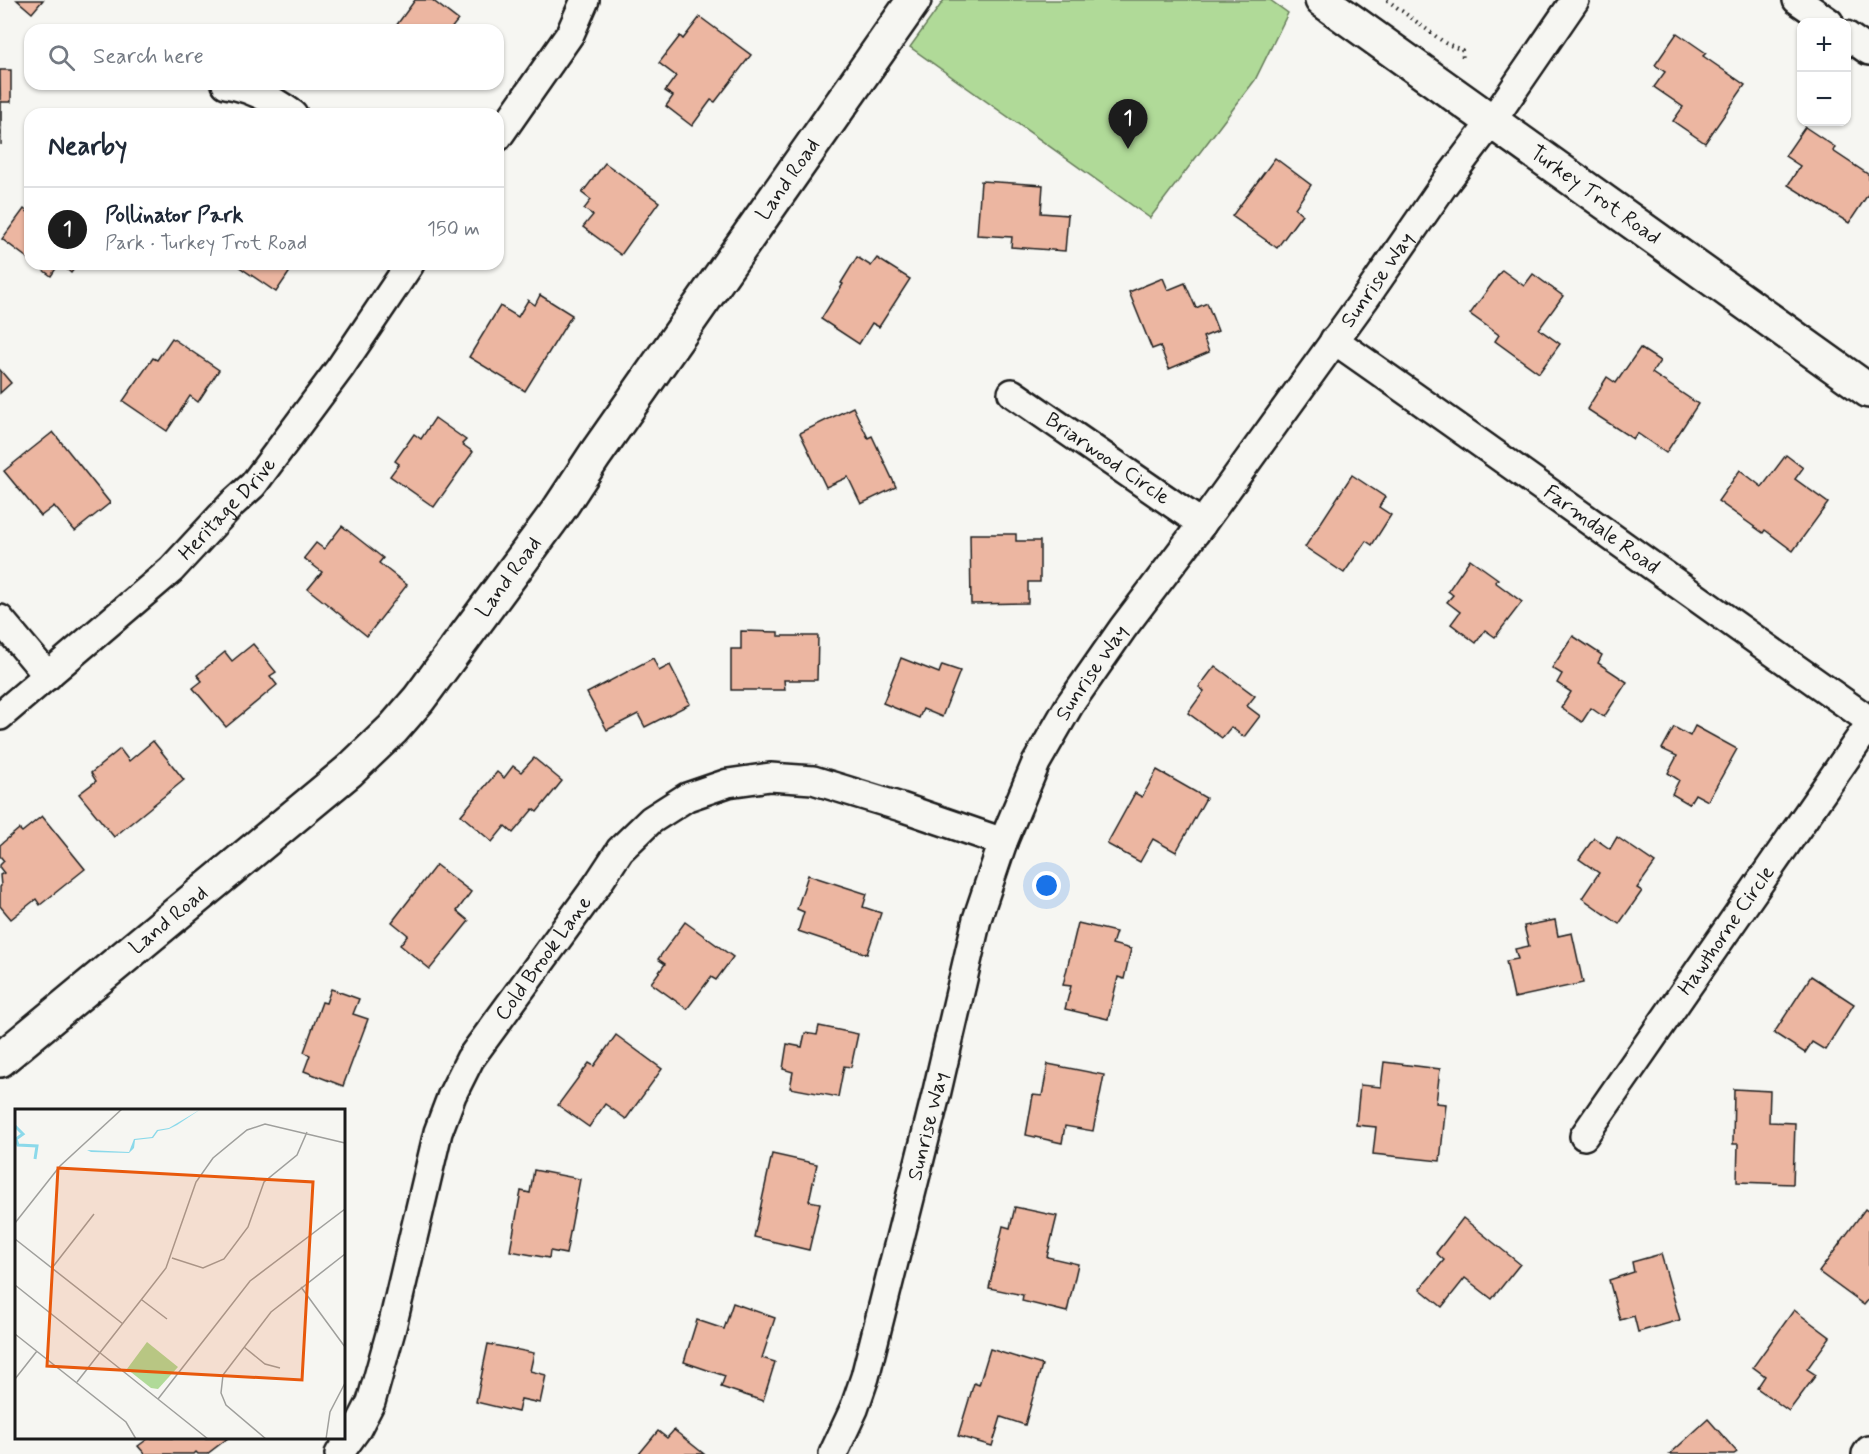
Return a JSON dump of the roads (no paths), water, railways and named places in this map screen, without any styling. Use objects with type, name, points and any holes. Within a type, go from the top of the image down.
[{"type":"street","points":[[504,129],[570,34],[585,0]]},
{"type":"street","name":"Land Road","points":[[0,1060],[349,771],[393,729],[419,699],[560,507],[914,0]]},
{"type":"street","name":"Turkey Trot Road","points":[[1322,0],[1869,391]]},
{"type":"street","name":"Sunrise Way","points":[[833,1454],[854,1409],[865,1377],[937,1091],[977,919],[1003,842],[1036,763],[1070,704],[1123,628],[1202,524],[1369,293],[1575,0]]},
{"type":"street","points":[[1797,0],[1823,18]]},
{"type":"street","points":[[1851,38],[1869,51]]},
{"type":"street","points":[[250,90],[285,108]]},
{"type":"street","name":"Heritage Drive","points":[[0,716],[171,570],[233,503],[253,485],[339,368],[406,270]]},
{"type":"street","name":"Farmdale Road","points":[[1334,340],[1501,456],[1631,552],[1869,720]]},
{"type":"street","name":"Briarwood Circle","points":[[1012,393],[1202,524]]},
{"type":"street","points":[[0,619],[48,676]]},
{"type":"street","name":"Hawthorne Circle","points":[[1584,1136],[1869,725]]},
{"type":"street","name":"Cold Brook Lane","points":[[339,1454],[357,1430],[371,1402],[392,1327],[438,1132],[452,1095],[470,1059],[620,850],[651,820],[687,797],[728,783],[770,777],[813,780],[1003,842]]},
{"type":"street","points":[[1866,1454],[1869,1450]]},
{"type":"place","name":"Pollinator Park","points":[[1128,149]]}]
